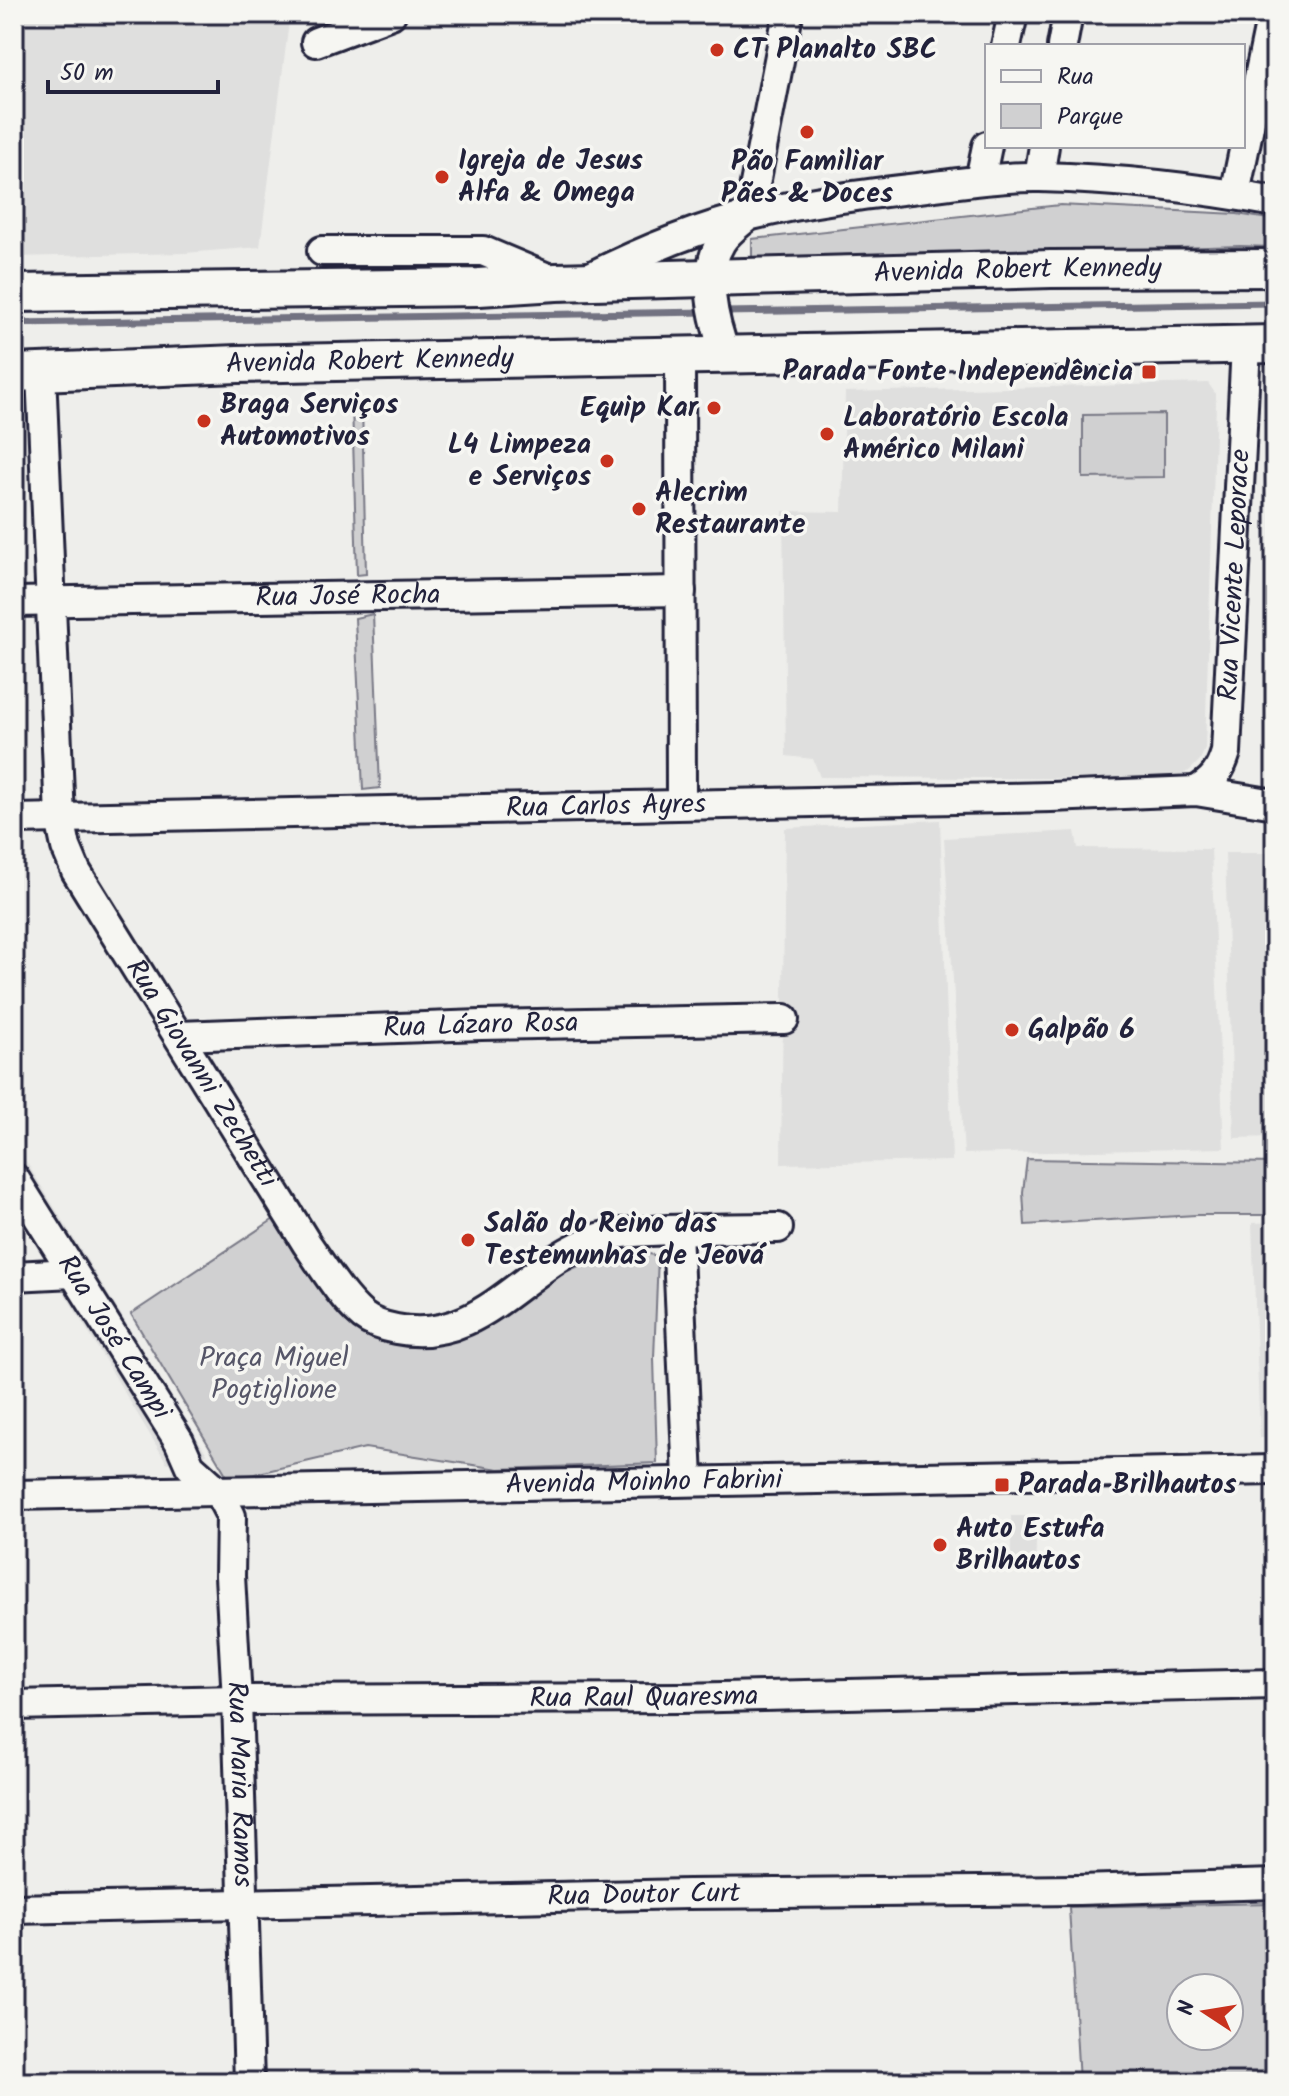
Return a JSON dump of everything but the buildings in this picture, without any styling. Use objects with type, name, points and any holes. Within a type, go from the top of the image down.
[{"type":"main road","name":"Avenida Robert Kennedy","points":[[14,293],[479,287],[568,282],[712,287],[1051,269],[1275,268]]},
{"type":"main road","name":"Avenida Robert Kennedy","points":[[27,373],[238,364],[680,354],[723,348],[1260,345]]},
{"type":"street","points":[[316,42],[391,14]]},
{"type":"street","points":[[723,348],[712,287],[713,261],[727,233],[749,215],[788,14]]},
{"type":"street","points":[[1006,44],[1013,14]]},
{"type":"street","points":[[1062,44],[1068,14]]},
{"type":"street","points":[[1245,145],[1272,14]]},
{"type":"street","points":[[980,180],[987,148]]},
{"type":"street","points":[[1039,177],[1044,148]]},
{"type":"street","points":[[1235,194],[1244,148]]},
{"type":"street","name":"Avenida Robert Kennedy","points":[[322,251],[483,251],[568,282],[749,215],[859,195],[980,180],[1039,177],[1235,194],[1275,202]]},
{"type":"street","name":"Rua Vicente Leporace","points":[[1196,791],[1211,782],[1221,770],[1226,752],[1260,345]]},
{"type":"street","points":[[680,354],[681,803]]},
{"type":"street","name":"Rua Giovanni Zechetti","points":[[27,373],[52,601],[60,818],[66,847],[76,871],[307,1244],[347,1300],[366,1319],[388,1328],[426,1332],[463,1324],[565,1252],[598,1238],[632,1232],[778,1228]]},
{"type":"street","name":"Rua José Rocha","points":[[14,602],[681,591]]},
{"type":"street","name":"Rua Carlos Ayres","points":[[14,819],[1051,797],[1196,791],[1275,804]]},
{"type":"street","name":"Rua Lázaro Rosa","points":[[179,1036],[481,1025],[784,1019]]},
{"type":"street","name":"Rua José Campi","points":[[14,1178],[179,1441],[190,1466],[218,1491]]},
{"type":"street","points":[[677,1230],[688,1480]]},
{"type":"street","points":[[14,1276],[73,1273]]},
{"type":"street","name":"Avenida Moinho Fabrini","points":[[14,1495],[1275,1470]]},
{"type":"street","name":"Rua Maria Ramos","points":[[218,1491],[231,1516],[230,1576],[249,2082]]},
{"type":"street","name":"Rua Raul Quaresma","points":[[14,1705],[237,1700],[682,1698],[1275,1684]]},
{"type":"street","name":"Rua Doutor Curt","points":[[14,1909],[1275,1884]]},
{"type":"shaded area","points":[[14,14],[290,14],[260,247],[185,253],[14,257]]},
{"type":"shaded area","points":[[1208,383],[1215,393],[1216,403],[1205,749],[1200,760],[1189,771],[1171,779],[820,777],[813,759],[786,756],[783,511],[842,512],[845,392]]},
{"type":"shaded area","points":[[940,820],[952,1161],[781,1164],[785,828]]},
{"type":"shaded area","points":[[1075,831],[1078,848],[1211,849],[1224,1148],[964,1154],[944,838]]},
{"type":"shaded area","points":[[1225,853],[1275,853],[1275,1137],[1234,1138]]},
{"type":"shaded area","points":[[14,1142],[207,1454],[167,1463],[14,1209]]},
{"type":"shaded area","points":[[1275,1222],[1275,1438],[1260,1438],[1252,1223]]},
{"type":"shaded area","points":[[1011,1516],[1037,1516],[1035,1571],[1011,1570]]},
{"type":"green space","points":[[1060,205],[1237,214],[1275,220],[1275,247],[752,261],[752,239]]},
{"type":"green space","points":[[352,404],[362,404],[366,574],[357,575]]},
{"type":"green space","points":[[1164,414],[1164,477],[1083,478],[1083,415]]},
{"type":"green space","points":[[373,614],[380,788],[363,790],[355,618]]},
{"type":"green space","points":[[1027,1159],[1275,1163],[1275,1215],[1196,1215],[1025,1225],[1023,1192]]},
{"type":"green space","name":"Praça Miguel Pogtiglione","points":[[277,1217],[284,1227],[413,1343],[435,1344],[460,1338],[487,1326],[565,1272],[614,1251],[632,1250],[658,1256],[654,1358],[657,1463],[499,1469],[365,1448],[250,1475],[227,1476],[131,1314]]},
{"type":"green space","points":[[1275,1903],[1275,2082],[1079,2082],[1069,1907]]},
{"type":"waterway","points":[[721,312],[1275,303]]},
{"type":"waterway","points":[[14,323],[709,312]]},
{"type":"place","name":"CT Planalto SBC","points":[[717,50]]},
{"type":"place","name":"Pão Familiar Pães & Doces","points":[[807,132]]},
{"type":"place","name":"Igreja de Jesus Alfa & Omega","points":[[442,177]]},
{"type":"place","name":"Parada Fonte Independência","points":[[1149,372]]},
{"type":"place","name":"Equip Kar","points":[[714,408]]},
{"type":"place","name":"Braga Serviços Automotivos","points":[[204,421]]},
{"type":"place","name":"Laboratório Escola Américo Milani","points":[[827,434]]},
{"type":"place","name":"L4 Limpeza e Serviços","points":[[607,461]]},
{"type":"place","name":"Alecrim Restaurante","points":[[639,509]]},
{"type":"place","name":"Galpão 6","points":[[1012,1030]]},
{"type":"place","name":"Salão do Reino das Testemunhas de Jeová","points":[[468,1240]]},
{"type":"place","name":"Parada Brilhautos","points":[[1002,1485]]},
{"type":"place","name":"Auto Estufa Brilhautos","points":[[940,1545]]}]
